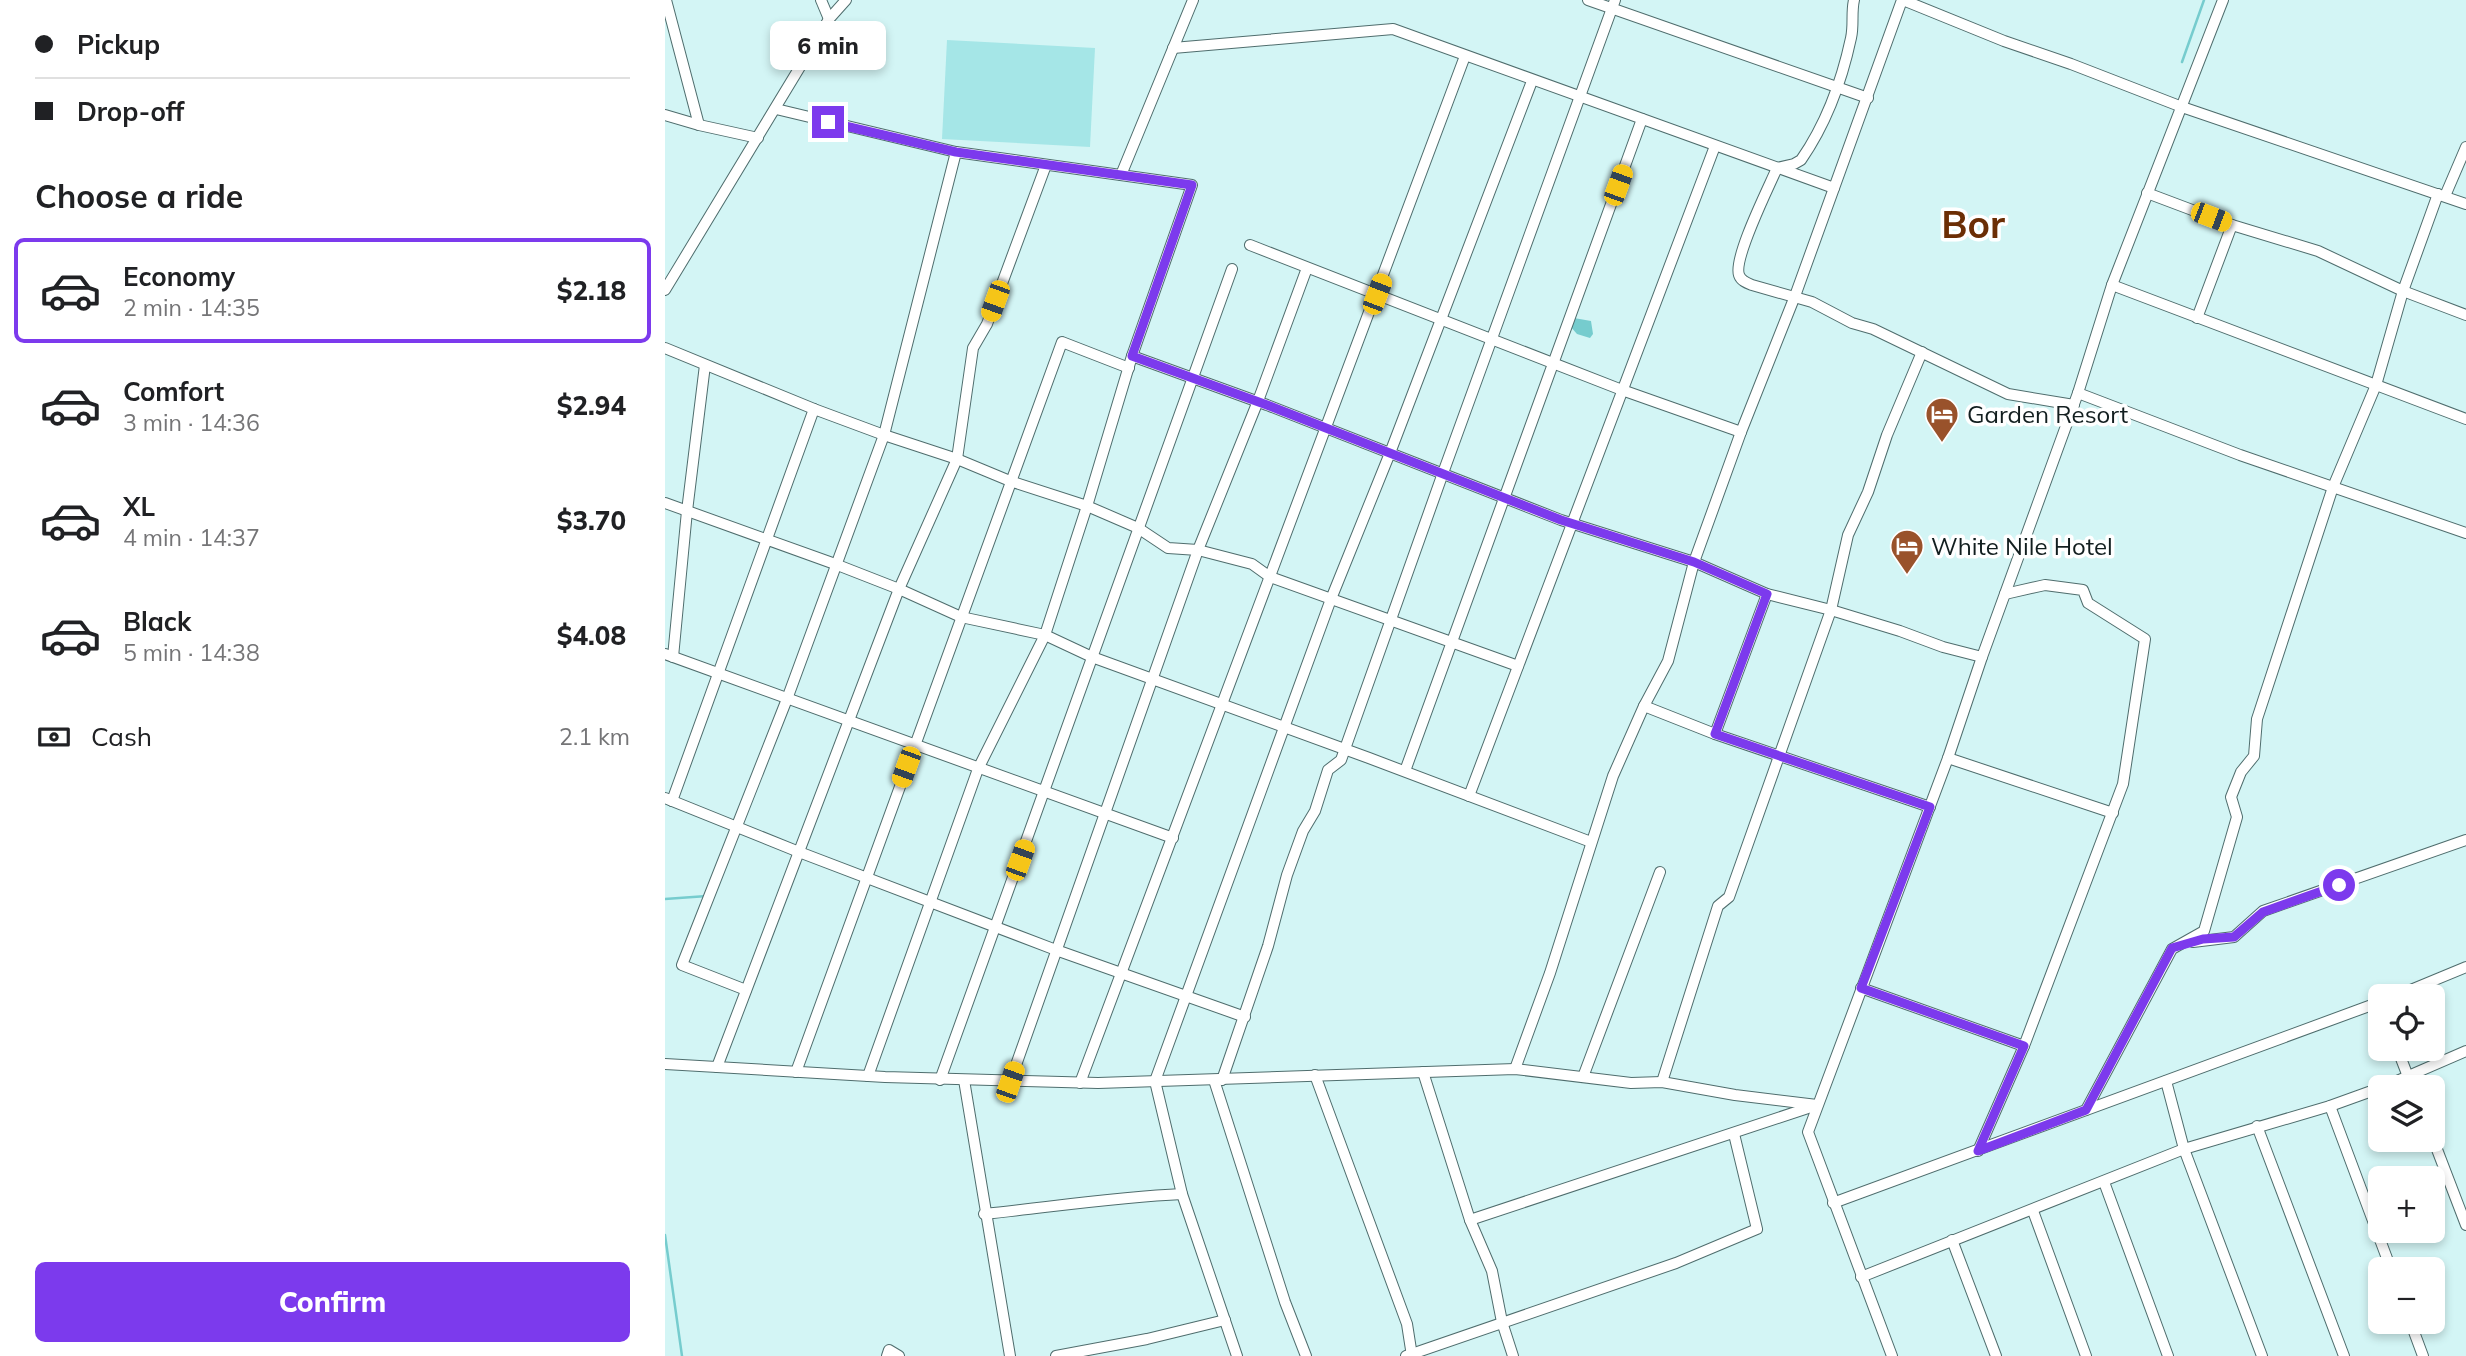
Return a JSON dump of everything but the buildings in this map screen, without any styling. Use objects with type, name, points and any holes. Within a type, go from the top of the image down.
[{"type":"street","points":[[666,0],[699,125]]},
{"type":"street","points":[[821,0],[829,19]]},
{"type":"street","points":[[665,290],[829,19],[846,0]]},
{"type":"street","points":[[1121,175],[1193,0]]},
{"type":"street","points":[[1588,0],[1614,4],[1868,98]]},
{"type":"street","points":[[1777,168],[1801,160],[1838,87],[1852,35],[1851,12],[1854,0]]},
{"type":"street","points":[[1515,1069],[1550,973],[1613,776],[1644,706],[1668,661],[1694,562],[1903,0],[1922,3],[2004,41],[2182,107],[2466,204]]},
{"type":"street","points":[[1892,1356],[1808,1132],[1948,758],[2074,405],[2112,285],[2223,0]]},
{"type":"street","points":[[1306,1356],[1285,1302],[1218,1080],[1245,1017],[1287,875],[1303,831],[1315,811],[1328,770],[1341,760],[1614,4]]},
{"type":"street","points":[[1173,48],[1393,30],[1834,188]]},
{"type":"street","points":[[1080,1083],[1465,56]]},
{"type":"street","points":[[1237,1356],[1182,1194],[1155,1081],[1283,726],[1532,80]]},
{"type":"street","points":[[776,109],[956,152],[1192,185],[1132,356],[1045,635],[978,769],[868,1076]]},
{"type":"street","points":[[665,115],[758,138]]},
{"type":"street","points":[[1405,772],[1641,119]]},
{"type":"street","points":[[1469,796],[1715,146]]},
{"type":"street","points":[[2086,1110],[2172,948],[2204,931],[2237,817],[2231,797],[2241,772],[2254,756],[2257,719],[2333,487],[2375,385],[2403,291],[2441,195],[2466,147]]},
{"type":"street","points":[[746,990],[682,965],[787,699],[884,435],[956,152]]},
{"type":"street","points":[[717,1067],[899,589],[957,459],[973,348],[987,324],[1046,165]]},
{"type":"street","points":[[1777,168],[1739,262],[1738,274],[1743,281],[1828,309],[1852,323],[1873,329],[2008,394],[2074,405]]},
{"type":"street","points":[[2147,193],[2232,225],[2318,251],[2403,291],[2466,315]]},
{"type":"street","points":[[2197,318],[2232,225]]},
{"type":"street","points":[[1249,245],[1622,390],[1741,432]]},
{"type":"street","points":[[1010,1082],[1198,550],[1258,401],[1307,268]]},
{"type":"street","points":[[940,1080],[1232,270]]},
{"type":"street","points":[[2112,285],[2466,419]]},
{"type":"street","points":[[796,1072],[1062,342],[1129,368]]},
{"type":"street","points":[[665,348],[814,410],[1087,506],[1138,528],[1168,548],[1198,550],[1252,564],[1271,577],[1518,666]]},
{"type":"street","points":[[1662,1082],[1718,906],[1729,897],[1831,610],[1847,535],[1868,492],[1887,435],[1921,352]]},
{"type":"street","points":[[1132,356],[1258,401],[1572,524],[1694,562],[1767,594],[1831,610],[1982,657]]},
{"type":"street","points":[[705,365],[669,656],[1173,838]]},
{"type":"street","points":[[2078,393],[2239,455],[2466,533]]},
{"type":"street","points":[[814,410],[768,541],[669,800],[930,903],[1245,1017]]},
{"type":"street","points":[[665,503],[835,564],[961,617],[1045,635],[1092,657],[1591,842]]},
{"type":"street","points":[[1978,1151],[2024,1046],[2123,784],[2145,639],[2088,603],[2083,590],[2045,585],[2005,594]]},
{"type":"street","points":[[1715,734],[1767,594]]},
{"type":"street","points":[[1644,706],[1715,734],[1930,807]]},
{"type":"street","points":[[1948,758],[2113,813]]},
{"type":"street","points":[[2172,948],[2203,939],[2234,937],[2263,912],[2466,840]]},
{"type":"street","points":[[1583,1077],[1660,872]]},
{"type":"street","points":[[2425,984],[2466,967]]},
{"type":"street","points":[[1861,988],[2024,1046]]},
{"type":"street","points":[[1833,1203],[2368,1007]]},
{"type":"street","points":[[2423,1075],[2466,1051]]},
{"type":"street","points":[[665,1064],[940,1080],[1080,1083],[1515,1069],[1631,1083],[1662,1082],[1735,1095],[1817,1105]]},
{"type":"street","points":[[1423,1072],[1470,1220],[1492,1271],[1502,1322],[1513,1356]]},
{"type":"street","points":[[1315,1076],[1407,1324],[1410,1355],[1676,1263],[1757,1229],[1734,1134]]},
{"type":"street","points":[[964,1080],[984,1214],[1010,1356]]},
{"type":"street","points":[[2166,1081],[2184,1149],[2262,1356]]},
{"type":"street","points":[[1861,1277],[2184,1149],[2330,1106],[2368,1092]]},
{"type":"street","points":[[1470,1220],[1817,1105]]},
{"type":"street","points":[[2330,1106],[2387,1257]]},
{"type":"street","points":[[2257,1126],[2344,1356]]},
{"type":"street","points":[[2438,1152],[2466,1225]]},
{"type":"street","points":[[2104,1182],[2168,1356]]},
{"type":"street","points":[[984,1214],[1120,1197],[1182,1194]]},
{"type":"street","points":[[2033,1211],[2086,1356]]},
{"type":"street","points":[[1952,1240],[1996,1356]]},
{"type":"street","points":[[1056,1356],[1147,1339],[1225,1320]]},
{"type":"street","points":[[2415,1334],[2423,1356]]},
{"type":"street","points":[[887,1356],[889,1350],[899,1356]]},
{"type":"shaded area","points":[[947,40],[1095,48],[1090,147],[942,139]]},
{"type":"shaded area","points":[[1574,318],[1591,321],[1593,334],[1590,338],[1577,334],[1570,326]]},
{"type":"waterway","points":[[2182,62],[2204,0]]},
{"type":"waterway","points":[[665,899],[707,896]]},
{"type":"waterway","points":[[665,1235],[682,1356]]},
{"type":"place","name":"Garden Resort","points":[[1942,444]]},
{"type":"place","name":"White Nile Hotel","points":[[1907,576]]},
{"type":"district","name":"Bor","points":[[1973,224]]},
{"type":"route","points":[[828,122],[956,152],[1192,185],[1132,356],[1194,377],[1561,520],[1694,562],[1767,594],[1715,734],[1930,807],[1861,988],[2024,1046],[1978,1151],[2086,1110],[2172,948],[2203,939],[2234,937],[2263,912],[2339,885]]}]
